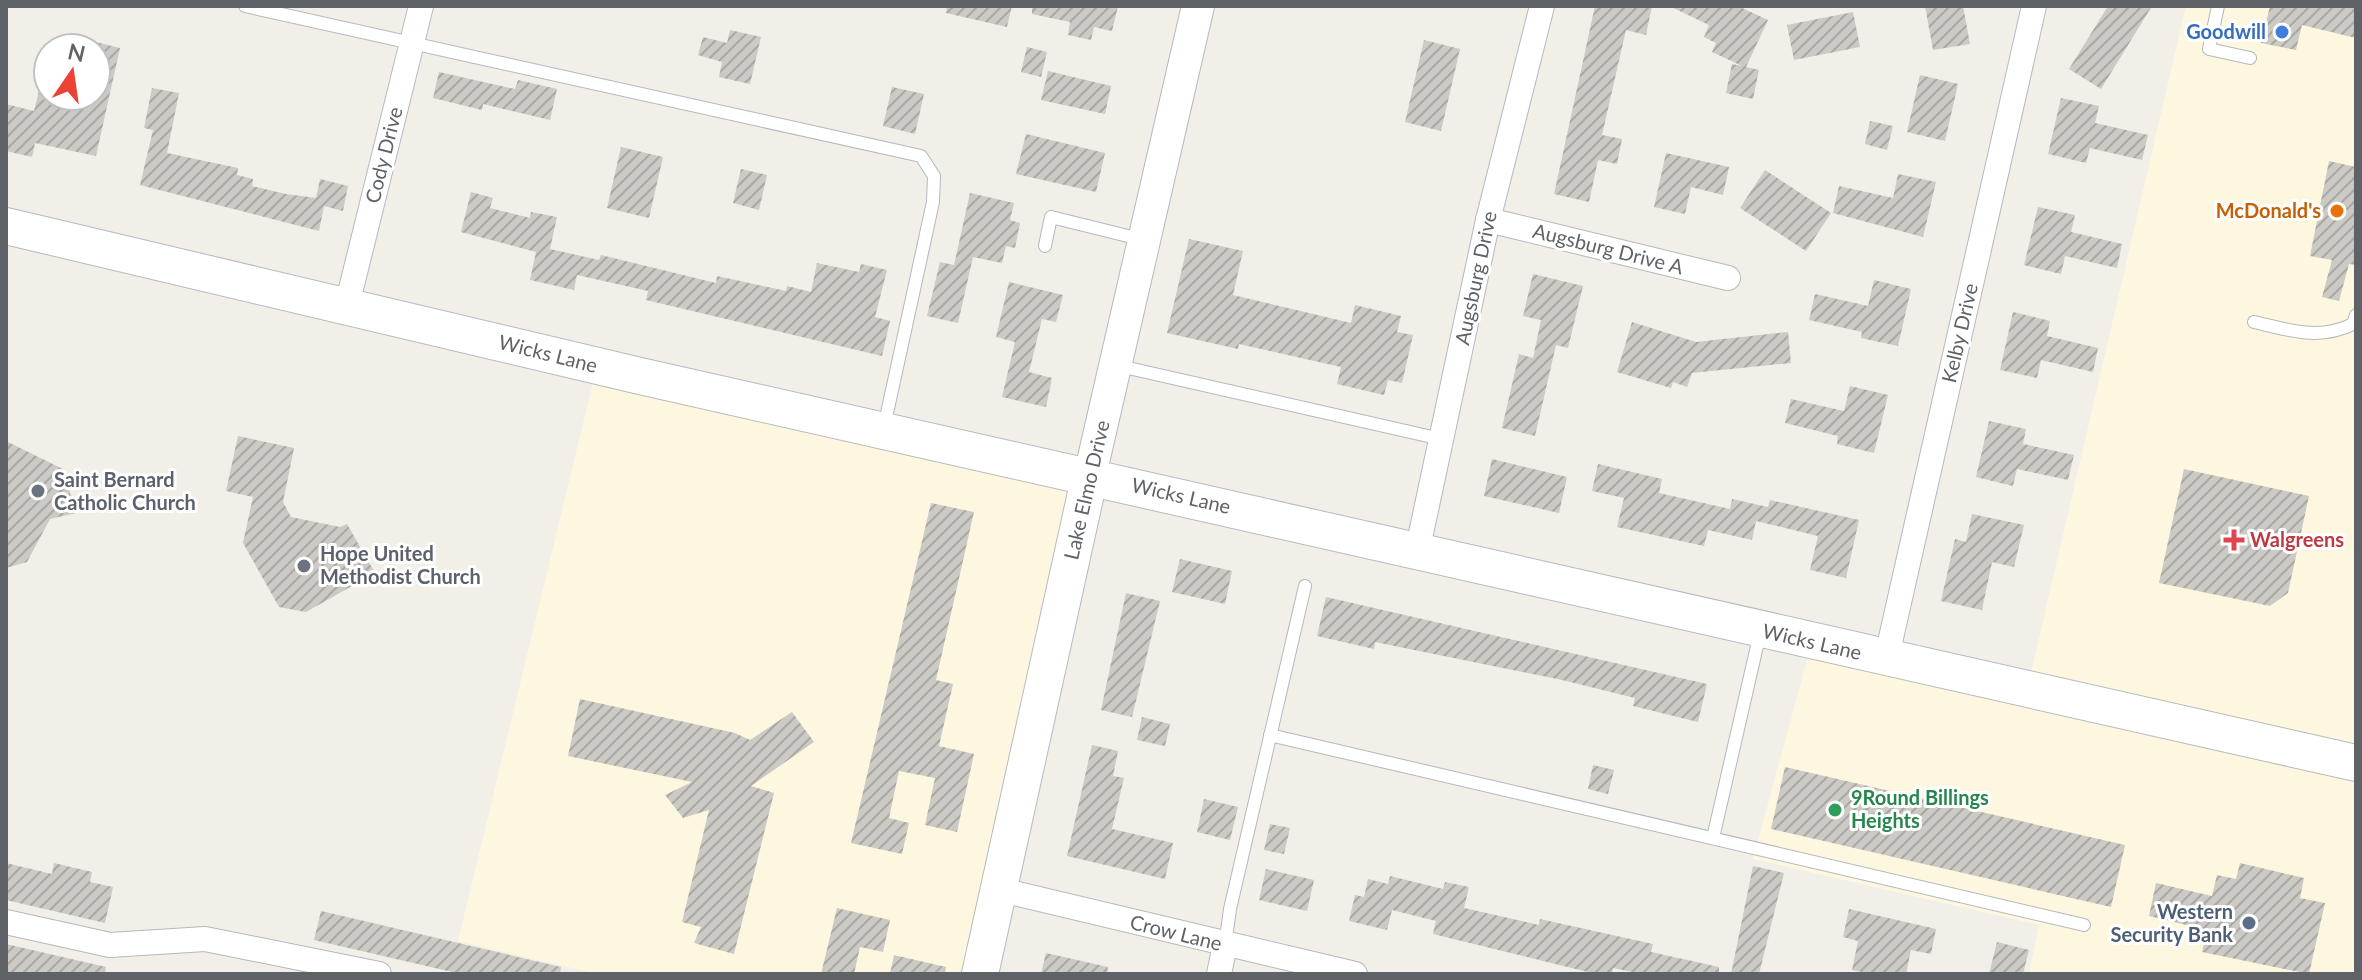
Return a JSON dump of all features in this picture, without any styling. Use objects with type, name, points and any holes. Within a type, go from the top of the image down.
[{"type":"main road","name":"Wicks Lane","points":[[6,226],[1886,660],[2356,763]]},
{"type":"main road","name":"Lake Elmo Drive","points":[[980,974],[1090,475]]},
{"type":"street","name":"Cody Drive","points":[[347,305],[421,6]]},
{"type":"street","name":"Lake Elmo Drive","points":[[1090,475],[1198,6]]},
{"type":"street","name":"Augsburg Drive","points":[[1417,552],[1488,220],[1542,6]]},
{"type":"street","name":"Kelby Drive","points":[[1886,660],[2034,6]]},
{"type":"street","name":"Augsburg Drive A","points":[[1488,220],[1728,278]]},
{"type":"street","name":"Crow Lane","points":[[997,889],[1355,974]]},
{"type":"street","points":[[6,922],[110,945],[205,939],[379,974]]},
{"type":"street","points":[[1219,974],[1225,945]]},
{"type":"lane","points":[[245,6],[921,156],[934,176],[933,202],[883,430]]},
{"type":"lane","points":[[2218,6],[2209,49],[2250,58]]},
{"type":"lane","points":[[1045,246],[1051,217],[1144,240]]},
{"type":"lane","points":[[2254,322],[2313,336],[2337,332],[2353,324],[2356,315]]},
{"type":"lane","points":[[1115,365],[1441,439]]},
{"type":"lane","points":[[1225,945],[1230,909],[1305,586]]},
{"type":"lane","points":[[1713,838],[1761,630]]},
{"type":"lane","points":[[1270,735],[2084,925]]},
{"type":"shaded area","points":[[2186,6],[2356,6],[2356,974],[2029,974],[2039,925],[1753,859],[1812,642],[2027,690]]},
{"type":"shaded area","points":[[597,366],[1090,475],[981,974],[598,974],[458,941]]},
{"type":"building","points":[[947,6],[1012,6],[1007,27],[946,13]]},
{"type":"building","points":[[1032,6],[1118,6],[1112,31],[1094,27],[1091,40],[1068,35],[1070,22],[1032,14]]},
{"type":"building","points":[[1595,6],[1652,6],[1646,35],[1626,30],[1602,135],[1622,139],[1617,164],[1598,160],[1589,202],[1554,194]]},
{"type":"building","points":[[1669,6],[1738,6],[1768,20],[1746,67],[1759,70],[1753,99],[1726,93],[1732,64],[1742,66],[1712,52],[1716,43],[1704,37],[1709,25]]},
{"type":"building","points":[[1925,6],[1963,6],[1970,44],[1933,50]]},
{"type":"building","points":[[2108,6],[2152,6],[2101,89],[2069,69]]},
{"type":"building","name":"Goodwill","points":[[2270,6],[2356,6],[2356,38],[2302,25],[2296,50],[2261,43]]},
{"type":"building","points":[[1853,12],[1860,47],[1794,60],[1787,25]]},
{"type":"building","points":[[730,30],[761,37],[750,84],[719,77],[722,62],[698,55],[703,37],[727,43]]},
{"type":"building","points":[[1424,40],[1460,49],[1441,131],[1405,122]]},
{"type":"building","points":[[112,46],[120,48],[112,84]]},
{"type":"building","points":[[1027,47],[1047,52],[1041,77],[1021,72]]},
{"type":"building","points":[[1048,71],[1111,86],[1105,114],[1041,100]]},
{"type":"building","points":[[439,72],[515,89],[518,80],[557,89],[550,120],[483,104],[482,110],[433,98]]},
{"type":"building","points":[[1920,75],[1958,84],[1945,141],[1907,132]]},
{"type":"building","points":[[892,87],[924,94],[915,134],[883,126]]},
{"type":"building","points":[[152,88],[179,93],[167,153],[238,168],[237,175],[253,179],[252,186],[286,194],[316,198],[320,179],[348,186],[343,211],[324,206],[319,231],[140,185],[153,130],[144,128]]},
{"type":"building","points":[[2061,98],[2099,106],[2095,123],[2148,135],[2142,160],[2090,148],[2086,163],[2048,154]]},
{"type":"building","points":[[6,104],[32,112],[106,112],[96,156],[35,143],[32,157],[6,151]]},
{"type":"building","points":[[1870,121],[1893,126],[1887,150],[1865,144]]},
{"type":"building","points":[[1026,134],[1105,153],[1096,192],[1016,174]]},
{"type":"building","points":[[621,147],[663,157],[649,218],[607,208]]},
{"type":"building","points":[[1666,153],[1729,167],[1723,195],[1691,187],[1685,214],[1654,207]]},
{"type":"building","name":"McDonald's","points":[[2329,161],[2356,167],[2356,265],[2349,264],[2339,301],[2322,297],[2332,260],[2310,256]]},
{"type":"building","points":[[741,169],[767,175],[759,210],[733,203]]},
{"type":"building","points":[[1765,170],[1831,213],[1806,251],[1740,208]]},
{"type":"building","points":[[1898,174],[1936,182],[1923,237],[1833,213],[1839,186],[1893,198]]},
{"type":"building","points":[[471,192],[493,198],[490,208],[530,218],[531,212],[557,217],[550,249],[599,260],[601,255],[716,283],[717,276],[786,291],[787,286],[811,292],[817,263],[859,272],[861,264],[887,270],[875,317],[890,321],[882,356],[646,300],[648,291],[577,275],[574,290],[530,280],[536,252],[461,232]]},
{"type":"building","points":[[970,193],[1014,203],[1010,220],[1020,223],[1015,248],[1006,246],[1002,263],[973,257],[958,323],[927,316],[940,262],[954,265]]},
{"type":"building","points":[[2038,207],[2075,215],[2071,232],[2122,244],[2117,268],[2065,256],[2061,274],[2024,265]]},
{"type":"building","points":[[1189,239],[1243,251],[1233,295],[1351,323],[1355,305],[1401,316],[1397,332],[1413,335],[1402,383],[1388,380],[1384,395],[1337,384],[1341,367],[1239,344],[1238,349],[1167,333]]},
{"type":"building","points":[[1533,274],[1583,286],[1568,348],[1556,345],[1535,436],[1502,428],[1519,354],[1533,358],[1541,320],[1523,316]]},
{"type":"building","points":[[1874,280],[1911,289],[1898,346],[1861,338],[1862,332],[1809,320],[1815,294],[1868,306]]},
{"type":"building","points":[[1009,282],[1063,295],[1056,322],[1042,319],[1029,372],[1052,378],[1046,407],[1002,397],[1015,342],[996,337]]},
{"type":"building","points":[[2013,312],[2050,321],[2047,336],[2098,348],[2093,372],[2041,360],[2037,378],[2000,370]]},
{"type":"building","points":[[1632,322],[1696,342],[1788,332],[1791,363],[1692,373],[1687,387],[1673,382],[1671,388],[1617,372]]},
{"type":"building","points":[[1850,386],[1888,395],[1874,453],[1837,444],[1838,436],[1785,423],[1791,399],[1844,411]]},
{"type":"building","points":[[1989,421],[2026,429],[2023,444],[2074,455],[2068,480],[2017,469],[2013,486],[1976,477]]},
{"type":"building","points":[[238,436],[294,448],[283,502],[291,517],[340,527],[347,524],[375,573],[306,612],[279,607],[243,543],[253,497],[226,491]]},
{"type":"building","name":"Saint Bernard Catholic Church","points":[[6,441],[63,469],[76,513],[50,519],[27,562],[6,568]]},
{"type":"building","points":[[1492,459],[1567,477],[1559,513],[1484,496]]},
{"type":"building","points":[[1598,464],[1662,479],[1659,493],[1730,509],[1732,499],[1768,507],[1770,500],[1859,520],[1846,578],[1810,570],[1818,536],[1756,521],[1752,540],[1708,530],[1704,546],[1617,527],[1624,498],[1592,491]]},
{"type":"building","name":"Walgreens","points":[[2184,469],[2309,496],[2288,593],[2270,606],[2159,583]]},
{"type":"building","points":[[931,503],[974,512],[936,680],[953,684],[939,746],[974,754],[957,832],[925,825],[935,778],[899,771],[889,818],[909,823],[902,854],[851,843]]},
{"type":"building","points":[[1972,514],[2024,525],[2014,567],[1992,562],[1982,610],[1941,601],[1955,539],[1966,542]]},
{"type":"building","points":[[1180,559],[1232,571],[1225,604],[1172,592]]},
{"type":"building","points":[[1126,593],[1160,601],[1132,717],[1101,710]]},
{"type":"building","points":[[1326,597],[1707,684],[1698,722],[1633,706],[1635,698],[1562,680],[1375,642],[1374,649],[1317,636]]},
{"type":"building","points":[[580,699],[735,733],[750,740],[792,712],[814,742],[751,786],[774,793],[734,954],[694,943],[701,927],[682,922],[709,810],[683,818],[665,795],[692,782],[568,756]]},
{"type":"building","points":[[1142,717],[1170,724],[1165,746],[1137,740]]},
{"type":"building","points":[[1092,745],[1118,751],[1113,776],[1124,778],[1112,829],[1173,843],[1165,879],[1067,856]]},
{"type":"building","points":[[1593,765],[1614,770],[1608,794],[1588,789]]},
{"type":"building","points":[[1785,767],[2125,845],[2111,907],[1771,829]]},
{"type":"building","points":[[1204,799],[1238,807],[1230,840],[1197,832]]},
{"type":"building","points":[[1270,824],[1290,828],[1284,854],[1264,850]]},
{"type":"building","points":[[6,863],[52,874],[54,863],[92,872],[90,882],[113,887],[105,923],[6,900]]},
{"type":"building","name":"Western Security Bank","points":[[2240,863],[2304,878],[2300,898],[2325,903],[2309,974],[2202,952],[2207,930],[2149,916],[2156,883],[2212,896],[2217,875],[2236,879]]},
{"type":"building","points":[[1753,866],[1784,873],[1759,974],[1731,974]]},
{"type":"building","points":[[1266,869],[1314,880],[1307,911],[1259,900]]},
{"type":"building","points":[[1390,876],[1443,889],[1445,882],[1469,887],[1464,908],[1539,925],[1540,919],[1653,944],[1651,952],[1719,967],[1719,974],[1642,974],[1613,968],[1612,974],[1596,974],[1433,934],[1436,921],[1392,910],[1387,930],[1349,921],[1355,895],[1364,897],[1368,879],[1388,884]]},
{"type":"building","points":[[837,908],[890,920],[883,952],[860,947],[854,974],[821,974]]},
{"type":"building","points":[[1849,909],[1936,929],[1931,954],[1911,950],[1906,974],[1872,974],[1852,970],[1858,941],[1843,937]]},
{"type":"building","points":[[321,911],[561,967],[560,974],[461,974],[314,940]]},
{"type":"building","points":[[1997,942],[2029,950],[2023,974],[1989,974]]},
{"type":"building","points":[[6,944],[106,967],[105,974],[6,974]]},
{"type":"building","points":[[1046,953],[1108,967],[1107,974],[1041,974]]},
{"type":"building","points":[[894,955],[946,967],[945,974],[890,974]]},
{"type":"place","name":"Goodwill","points":[[2282,32]]},
{"type":"place","name":"McDonald's","points":[[2337,211]]},
{"type":"place","name":"Saint Bernard Catholic Church","points":[[38,491]]},
{"type":"place","name":"Walgreens","points":[[2234,540]]},
{"type":"place","name":"Hope United Methodist Church","points":[[304,566]]},
{"type":"place","name":"9Round Billings Heights","points":[[1835,810]]},
{"type":"place","name":"Western Security Bank","points":[[2249,923]]}]
